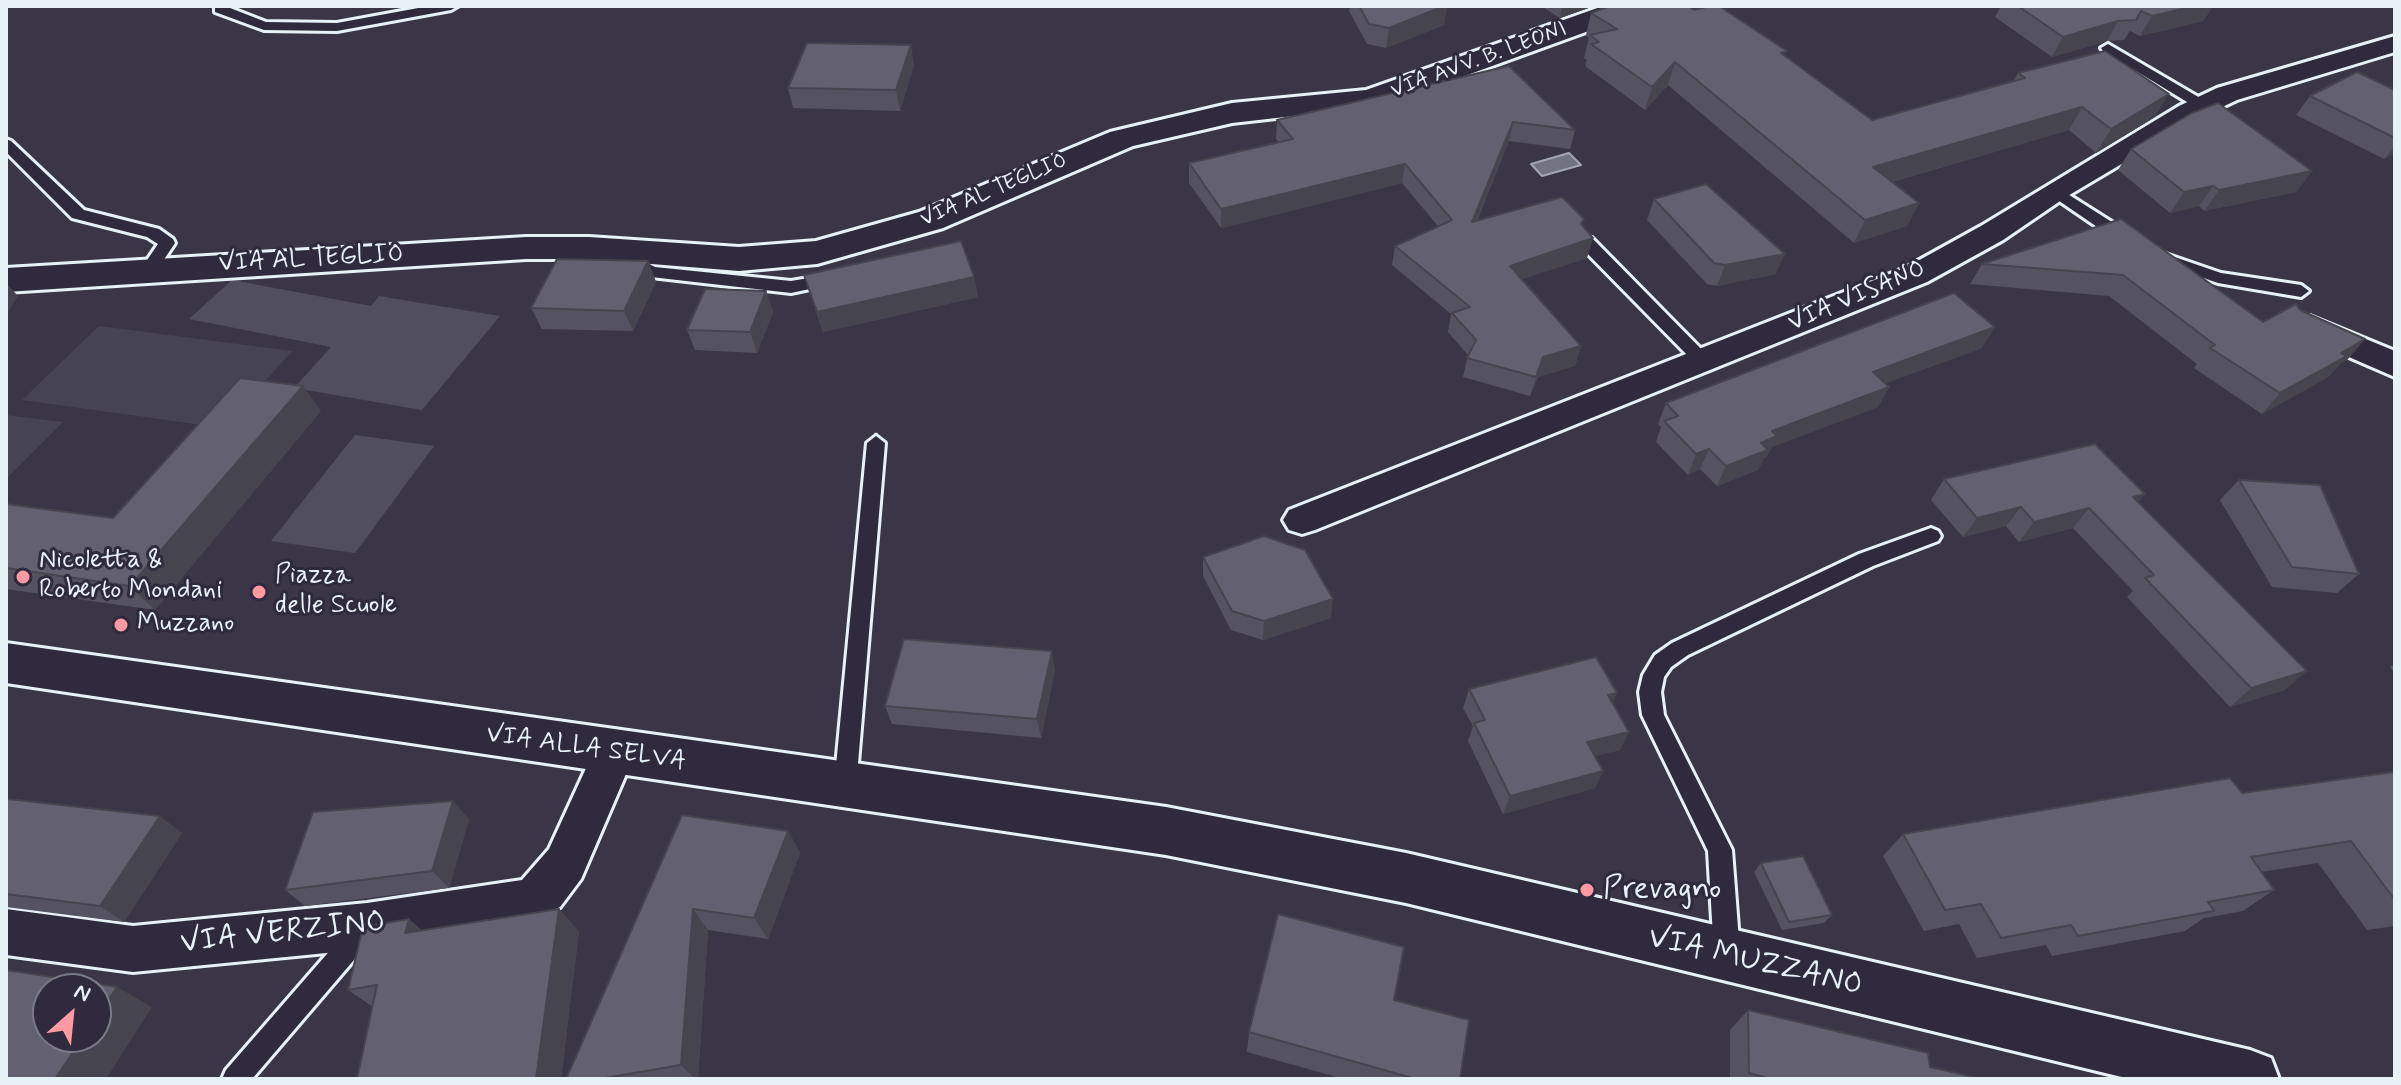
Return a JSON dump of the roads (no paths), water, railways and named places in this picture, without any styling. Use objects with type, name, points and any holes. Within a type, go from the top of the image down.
[{"type":"street","name":"VIA AVV. B. LEONI","points":[[1371,99],[1631,6]]},
{"type":"street","name":"VIA VISANO","points":[[1302,520],[1916,275],[1992,233],[2055,191],[2202,105],[2227,94],[2395,44]]},
{"type":"street","name":"VIA AL TEGLIO","points":[[6,280],[526,248],[616,250],[739,259],[817,252],[931,220],[1068,159],[1158,128],[1232,113],[1371,99]]},
{"type":"street","points":[[2298,306],[2395,365]]},
{"type":"street","name":"VIA ALLA SELVA","points":[[6,663],[845,787],[1166,831]]},
{"type":"street","name":"VIA VERZINO","points":[[6,932],[133,949],[367,926],[509,906],[544,892],[565,864],[614,753]]},
{"type":"street","name":"VIA MUZZANO","points":[[1166,831],[1406,878],[1728,958],[2250,1079]]},
{"type":"lane","points":[[220,9],[264,26],[337,27],[451,6]]},
{"type":"lane","points":[[2108,48],[2202,105]]},
{"type":"lane","points":[[6,144],[78,214],[153,233],[167,243],[149,269]]},
{"type":"lane","points":[[2055,191],[2144,251],[2298,306]]},
{"type":"lane","points":[[1586,242],[1703,361]]},
{"type":"lane","points":[[616,250],[651,272],[776,286],[791,287],[849,276]]},
{"type":"lane","points":[[845,787],[876,443]]},
{"type":"lane","points":[[1728,958],[1720,850],[1653,715],[1650,692],[1654,675],[1663,661],[1680,649],[1866,560],[1931,536]]},
{"type":"lane","points":[[235,1079],[367,926]]},
{"type":"water","points":[[1569,153],[1581,165],[1542,176],[1531,164]]},
{"type":"place","name":"Nicoletta & Roberto Mondani","points":[[23,577]]},
{"type":"place","name":"Piazza delle Scuole","points":[[259,592]]},
{"type":"place","name":"Muzzano","points":[[121,625]]},
{"type":"place","name":"Prevagno","points":[[1587,890]]}]
